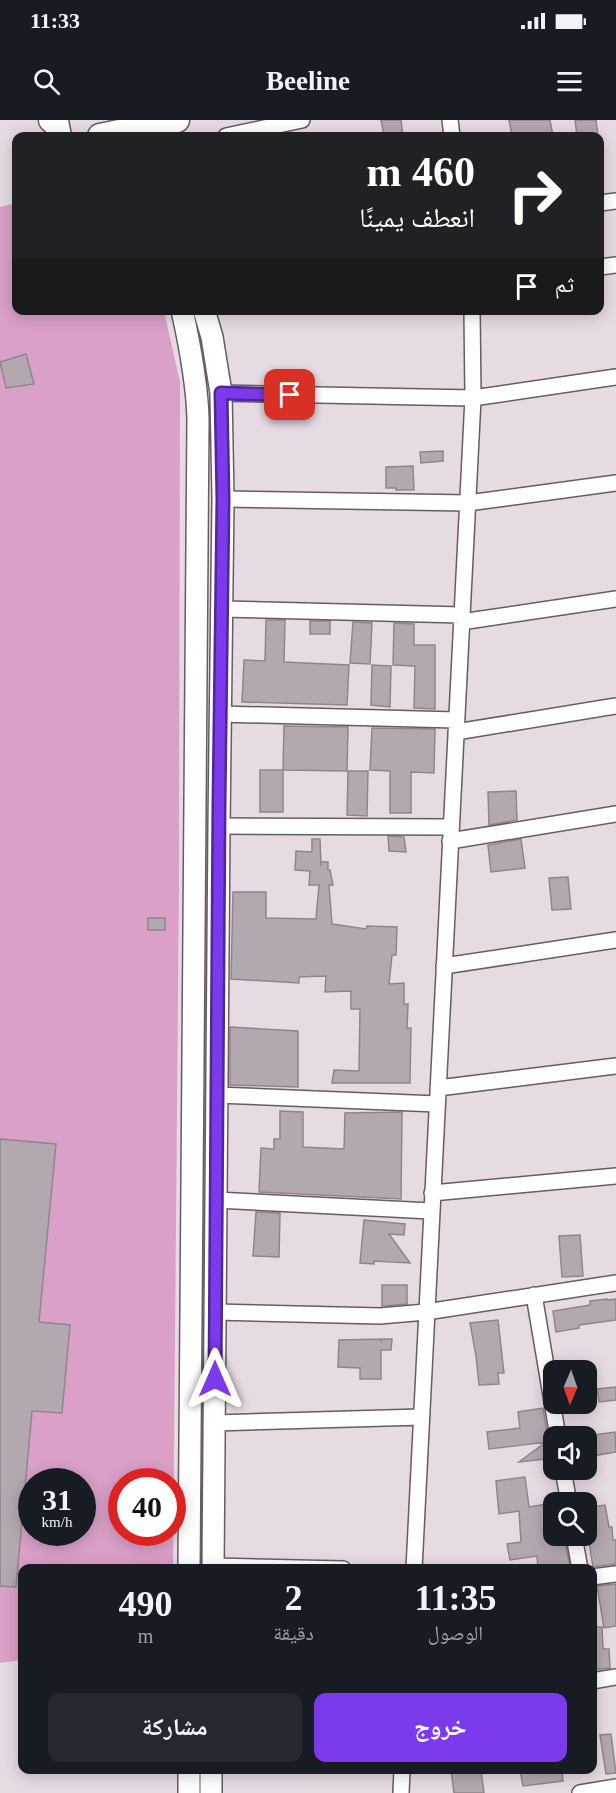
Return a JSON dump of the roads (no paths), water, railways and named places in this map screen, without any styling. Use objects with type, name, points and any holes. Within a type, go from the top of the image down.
[{"type":"main road","points":[[140,132],[177,120]]},
{"type":"street","points":[[245,132],[302,120]]},
{"type":"street","points":[[183,315],[195,378],[198,419],[189,1564]]},
{"type":"street","points":[[205,315],[212,337],[221,393],[223,499],[213,1564]]},
{"type":"street","points":[[414,1564],[473,398],[472,315]]},
{"type":"street","points":[[221,393],[473,398],[616,377]]},
{"type":"street","points":[[223,499],[468,503],[616,483]]},
{"type":"street","points":[[221,609],[462,619],[616,599]]},
{"type":"street","points":[[220,714],[456,726],[616,706]]},
{"type":"street","points":[[219,826],[451,834],[616,814]]},
{"type":"street","points":[[444,966],[616,940]]},
{"type":"street","points":[[438,1088],[616,1066]]},
{"type":"street","points":[[217,1095],[436,1104]]},
{"type":"street","points":[[432,1193],[616,1176]]},
{"type":"street","points":[[216,1200],[431,1211]]},
{"type":"street","points":[[215,1312],[380,1316],[426,1312],[616,1283]]},
{"type":"street","points":[[534,1295],[556,1426]]},
{"type":"street","points":[[215,1424],[421,1417]]},
{"type":"street","points":[[576,1546],[579,1564]]},
{"type":"street","points":[[597,1576],[616,1574]]},
{"type":"street","points":[[597,1680],[616,1677]]},
{"type":"street","points":[[189,1774],[189,1793]]},
{"type":"street","points":[[211,1774],[211,1793]]},
{"type":"street","points":[[401,1793],[402,1774]]},
{"type":"street","points":[[580,1793],[616,1787]]}]
